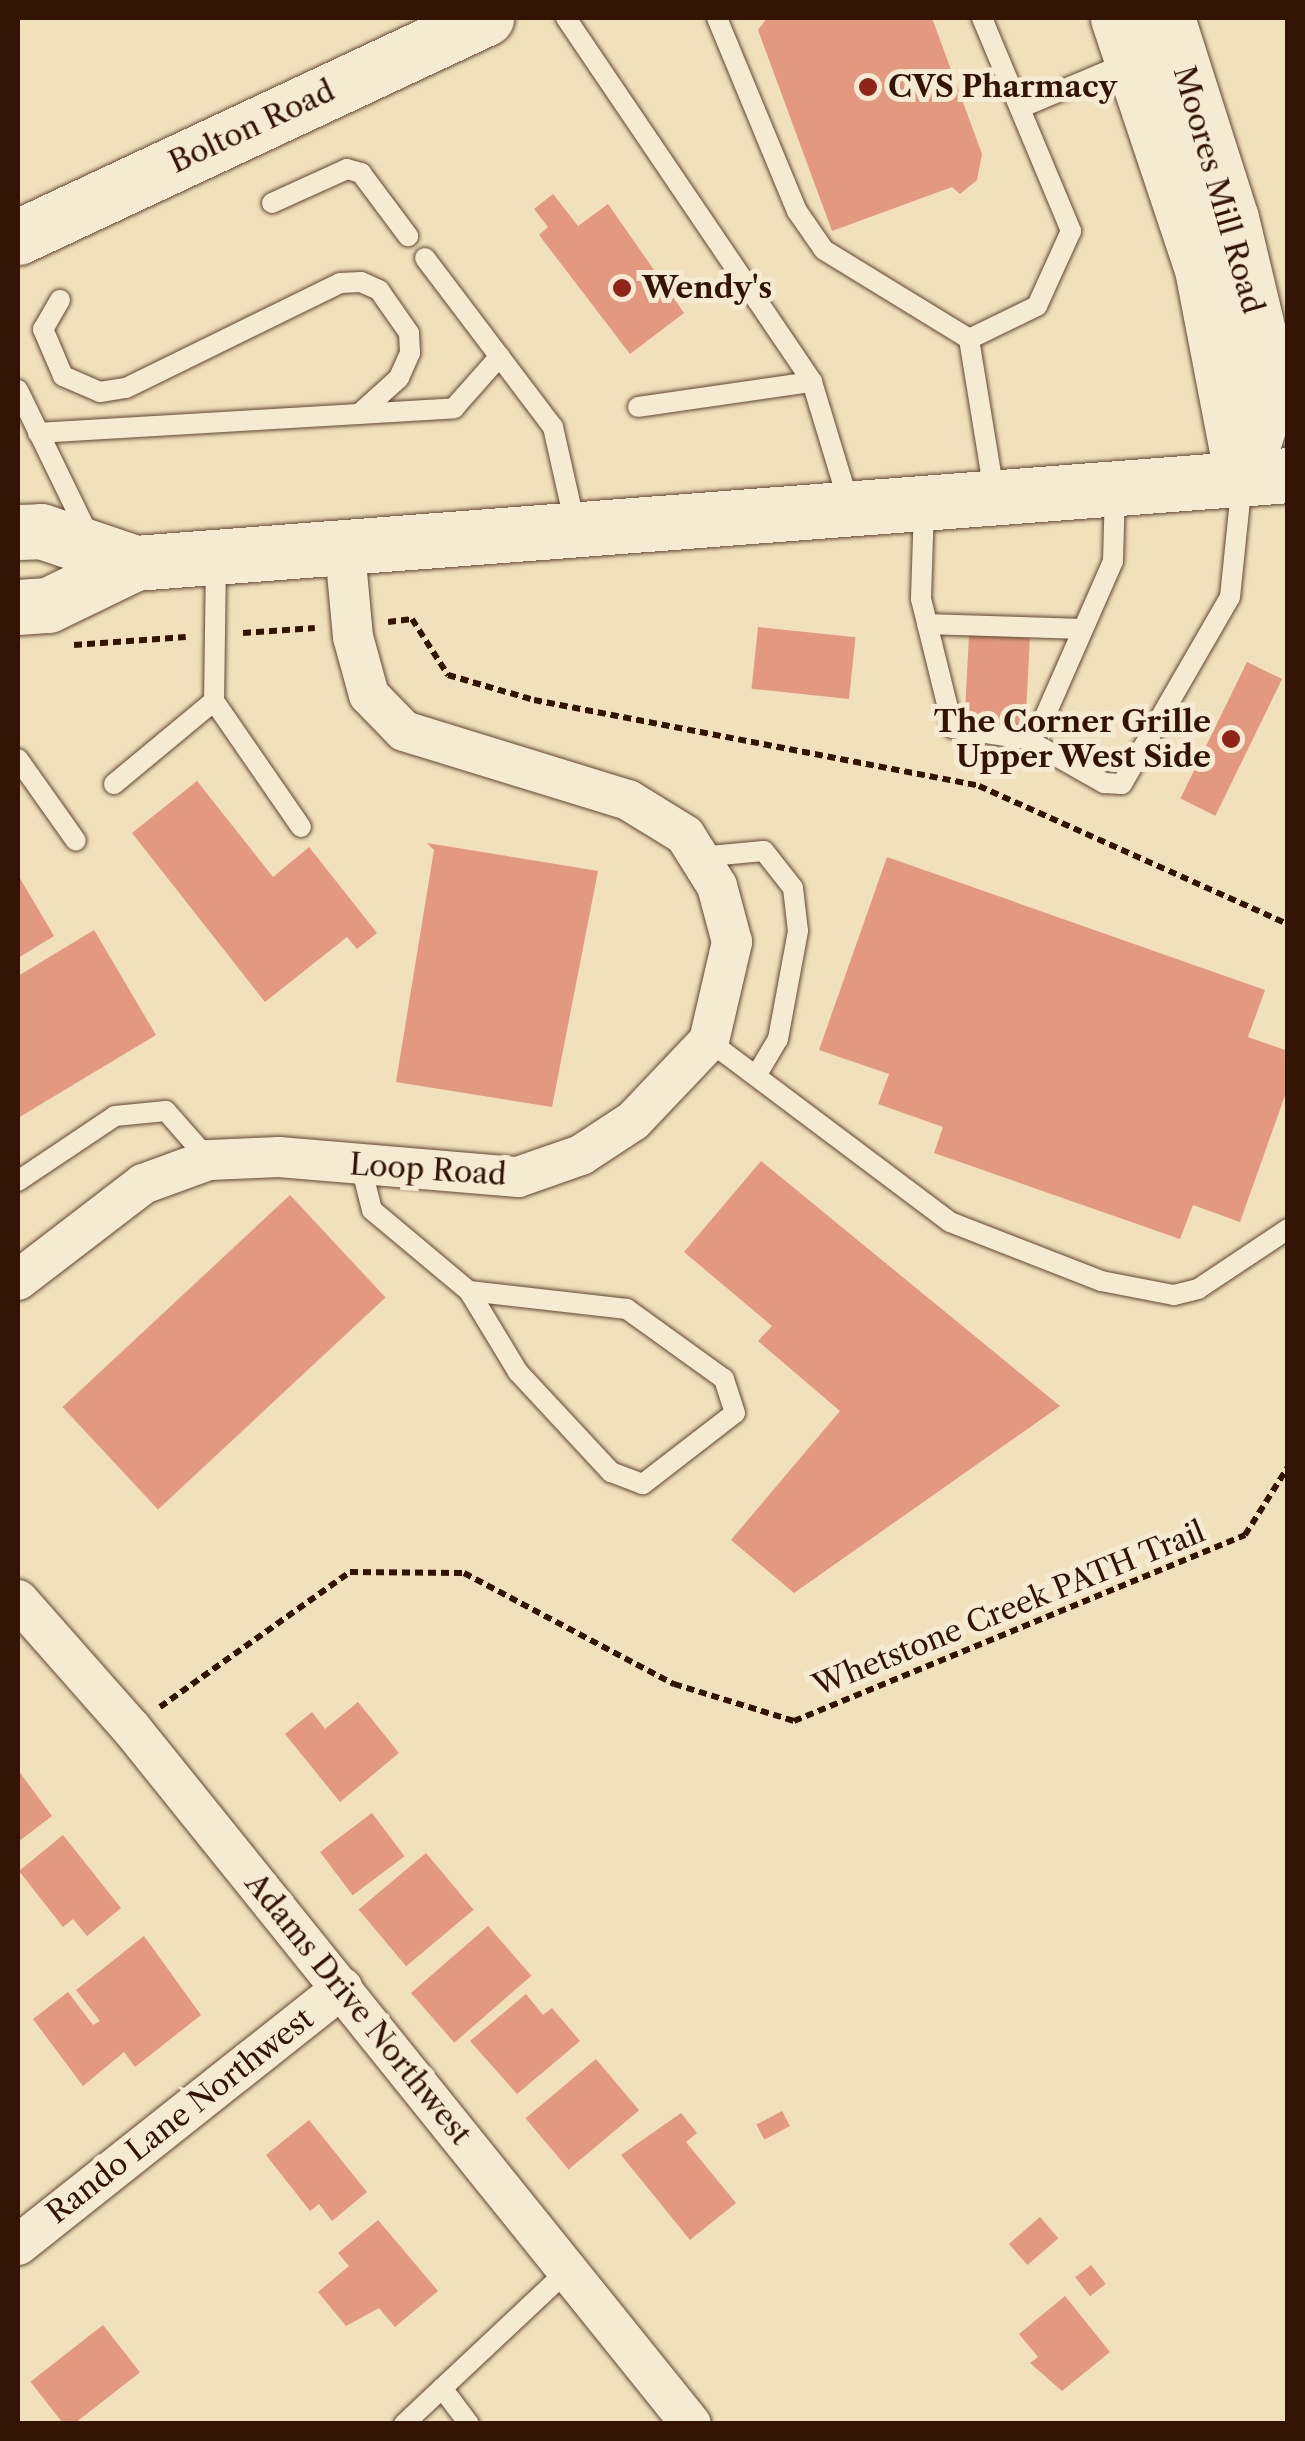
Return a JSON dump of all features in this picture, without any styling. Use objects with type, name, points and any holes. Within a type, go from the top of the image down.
[{"type":"main road","name":"Bolton Road","points":[[18,237],[486,18]]},
{"type":"main road","name":"Moores Mill Road","points":[[1149,34],[1231,218],[1271,386],[1265,477]]},
{"type":"main road","points":[[18,532],[41,531],[115,556],[216,558],[1265,477]]},
{"type":"main road","points":[[18,607],[48,605],[115,556]]},
{"type":"street","points":[[345,551],[369,694],[404,731],[628,800],[684,836],[716,886],[732,942],[709,1041]]},
{"type":"street","name":"Loop Road","points":[[18,1280],[142,1184],[209,1160],[518,1176],[582,1155],[632,1120],[709,1041]]},
{"type":"street","name":"Adams Drive Northwest","points":[[18,1600],[131,1728],[691,2424]]},
{"type":"street","name":"Rando Lane Northwest","points":[[18,2245],[342,1988]]},
{"type":"lane","points":[[566,18],[812,382],[851,510]]},
{"type":"lane","points":[[717,18],[796,211],[824,250],[882,280],[968,339],[996,499]]},
{"type":"lane","points":[[968,339],[1037,306],[1071,232],[982,18]]},
{"type":"lane","points":[[1020,108],[1149,34]]},
{"type":"lane","points":[[272,203],[347,169],[361,173],[408,236]]},
{"type":"lane","points":[[425,258],[553,428],[576,532]]},
{"type":"lane","points":[[60,300],[43,328],[63,376],[100,392],[126,388],[340,284],[361,282],[379,290],[409,333],[410,352],[399,378],[359,414]]},
{"type":"lane","points":[[38,433],[454,408],[500,356]]},
{"type":"lane","points":[[638,407],[812,382]]},
{"type":"lane","points":[[18,390],[23,414],[115,556]]},
{"type":"lane","points":[[924,505],[926,624],[953,728],[1026,738],[1122,784],[1230,597],[1265,477]]},
{"type":"lane","points":[[1026,738],[1042,723],[1113,562],[1115,490]]},
{"type":"lane","points":[[216,558],[214,701],[302,827]]},
{"type":"lane","points":[[926,624],[1082,629]]},
{"type":"lane","points":[[114,784],[214,701]]},
{"type":"lane","points":[[18,759],[76,841]]},
{"type":"lane","points":[[698,857],[764,851],[793,888],[798,931],[778,1039],[756,1076]]},
{"type":"lane","points":[[709,1041],[950,1222],[1102,1281],[1174,1294],[1198,1288],[1288,1229]]},
{"type":"lane","points":[[18,1181],[115,1116],[166,1111],[209,1160]]},
{"type":"lane","points":[[361,1166],[372,1210],[469,1291],[518,1372],[612,1472],[643,1484],[735,1413],[724,1379],[627,1308],[469,1291]]},
{"type":"lane","points":[[404,2424],[568,2270]]},
{"type":"lane","points":[[442,2388],[469,2424]]},
{"type":"path","points":[[384,622],[412,619],[448,675],[534,700],[979,786],[1288,924]]},
{"type":"path","points":[[238,633],[320,628]]},
{"type":"path","points":[[55,647],[186,637]]},
{"type":"path","name":"Whetstone Creek PATH Trail","points":[[131,1728],[350,1572],[464,1574],[674,1684],[794,1721],[1245,1535],[1288,1467]]},
{"type":"building","name":"CVS Pharmacy","points":[[767,18],[932,18],[982,154],[977,180],[960,194],[952,187],[832,231],[758,30]]},
{"type":"building","name":"Wendy's","points":[[553,194],[578,226],[608,204],[684,313],[630,354],[539,235],[548,227],[534,209]]},
{"type":"building","points":[[758,627],[855,637],[849,699],[752,689]]},
{"type":"building","points":[[969,635],[1030,638],[1025,725],[964,722]]},
{"type":"building","name":"The Corner Grille Upper West Side","points":[[1247,662],[1282,679],[1215,816],[1180,799]]},
{"type":"building","points":[[197,781],[273,877],[309,847],[377,933],[357,949],[347,937],[265,1002],[132,833]]},
{"type":"building","points":[[427,843],[598,871],[552,1107],[396,1082],[434,850]]},
{"type":"building","points":[[887,857],[1265,990],[1248,1037],[1288,1051],[1288,1087],[1240,1222],[1193,1205],[1180,1239],[934,1153],[943,1127],[878,1104],[889,1074],[819,1050]]},
{"type":"building","points":[[18,875],[54,936],[18,958]]},
{"type":"building","points":[[94,930],[156,1035],[18,1118],[18,976]]},
{"type":"building","points":[[761,1161],[1060,1406],[794,1593],[731,1540],[840,1411],[758,1341],[772,1326],[684,1252]]},
{"type":"building","points":[[290,1195],[385,1297],[158,1509],[63,1407]]},
{"type":"building","points":[[358,1702],[399,1753],[340,1802],[285,1734],[312,1712],[325,1729]]},
{"type":"building","points":[[18,1770],[52,1816],[18,1842]]},
{"type":"building","points":[[372,1813],[404,1856],[353,1895],[320,1852]]},
{"type":"building","points":[[63,1835],[121,1908],[87,1936],[73,1919],[63,1927],[19,1871]]},
{"type":"building","points":[[426,1853],[474,1910],[406,1966],[359,1910]]},
{"type":"building","points":[[488,1926],[531,1976],[454,2043],[411,1993]]},
{"type":"building","points":[[144,1936],[201,2015],[135,2067],[124,2052],[83,2086],[33,2019],[68,1992],[93,2025],[100,2021],[76,1990]]},
{"type":"building","points":[[526,1994],[543,2015],[552,2008],[580,2041],[517,2094],[470,2041]]},
{"type":"building","points":[[596,2059],[639,2110],[569,2169],[526,2118]]},
{"type":"building","points":[[782,2111],[790,2126],[764,2140],[756,2125]]},
{"type":"building","points":[[681,2113],[697,2133],[686,2142],[736,2203],[690,2240],[621,2155]]},
{"type":"building","points":[[309,2120],[367,2192],[332,2221],[319,2204],[310,2211],[266,2155]]},
{"type":"building","points":[[1040,2217],[1058,2238],[1027,2265],[1009,2244]]},
{"type":"building","points":[[378,2220],[438,2291],[395,2327],[379,2308],[346,2326],[318,2292],[349,2266],[338,2253]]},
{"type":"building","points":[[1091,2265],[1106,2284],[1090,2296],[1075,2277]]},
{"type":"building","points":[[1065,2296],[1110,2352],[1062,2391],[1030,2363],[1038,2357],[1019,2334]]},
{"type":"building","points":[[103,2325],[140,2372],[74,2424],[64,2424],[31,2382]]},
{"type":"place","name":"CVS Pharmacy","points":[[868,87]]},
{"type":"place","name":"Wendy's","points":[[622,288]]},
{"type":"place","name":"The Corner Grille Upper West Side","points":[[1231,739]]}]
